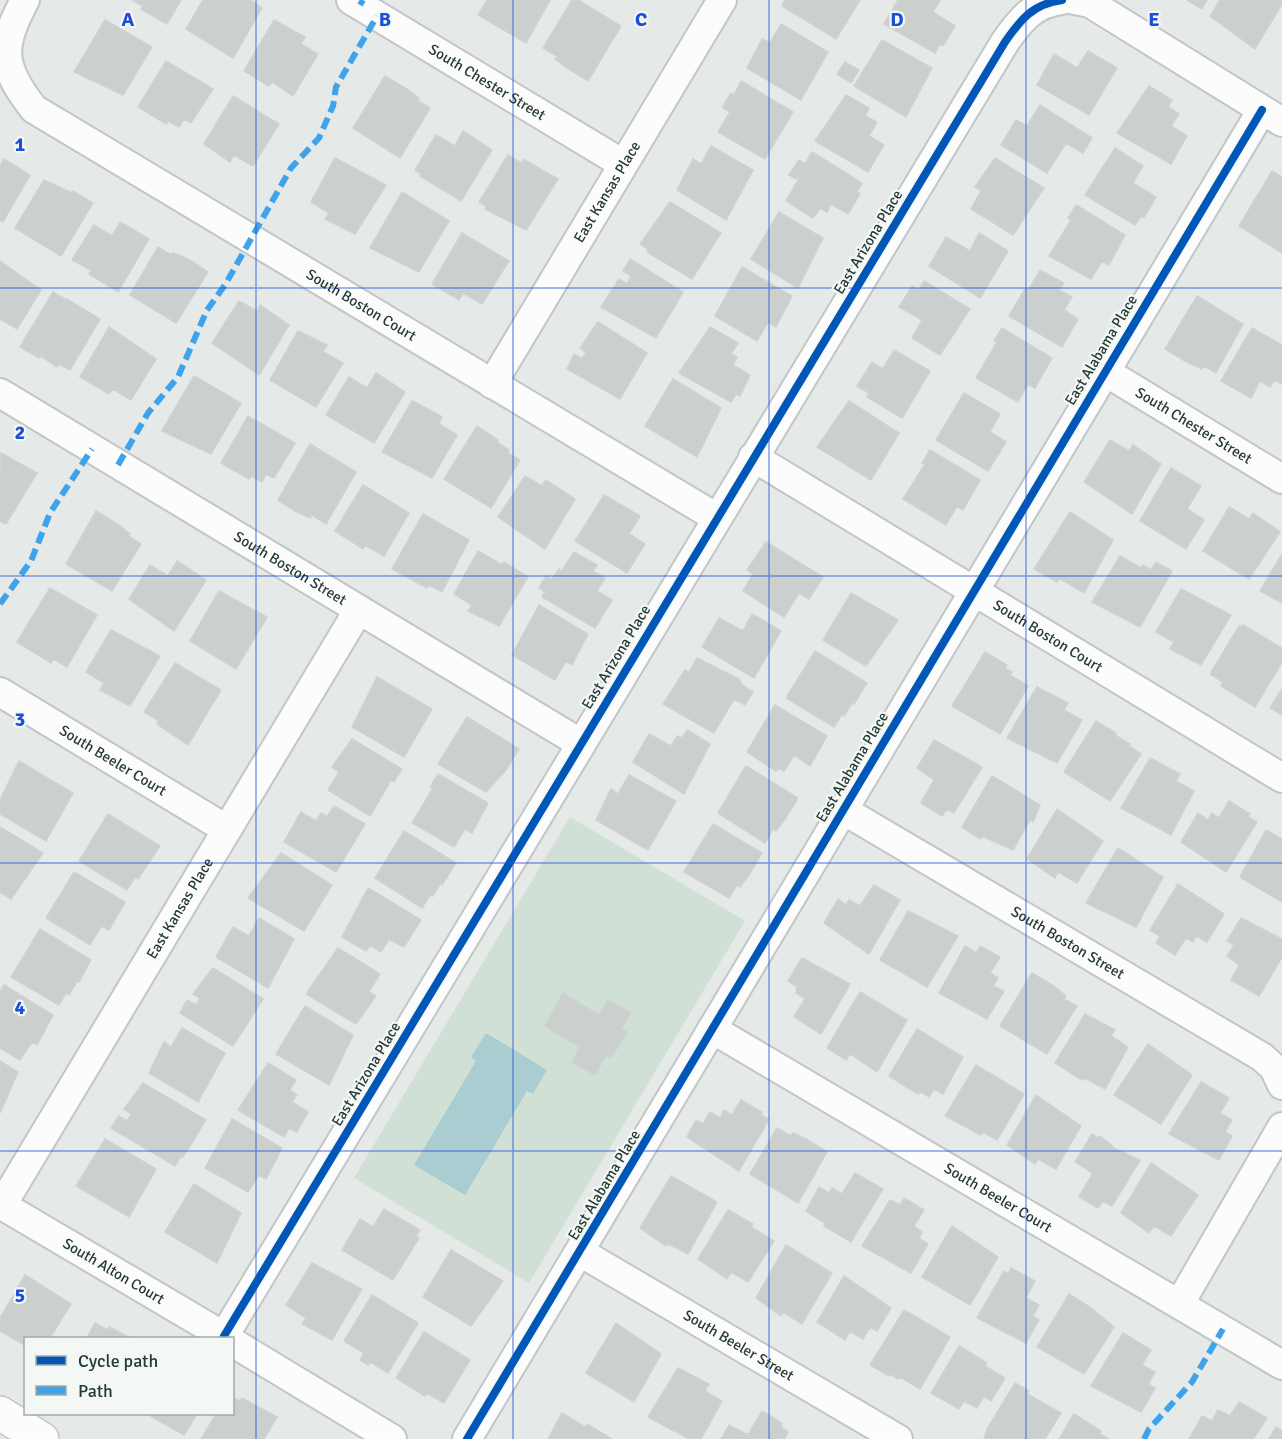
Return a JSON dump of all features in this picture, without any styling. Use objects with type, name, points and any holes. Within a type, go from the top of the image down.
[{"type":"street","name":"South Boston Court","points":[[25,0],[7,30],[4,46],[6,66],[14,82],[34,109],[717,518]]},
{"type":"street","name":"South Chester Street","points":[[351,0],[623,164]]},
{"type":"street","name":"East Kansas Place","points":[[492,384],[722,0]]},
{"type":"street","points":[[1075,0],[1090,3],[1272,116]]},
{"type":"street","name":"East Arizona Place","points":[[229,1337],[580,743],[1005,42],[1022,17],[1053,1]]},
{"type":"street","name":"East Alabama Place","points":[[467,1439],[1104,371],[1272,116]]},
{"type":"street","name":"South Chester Street","points":[[1104,371],[1282,479]]},
{"type":"street","name":"South Boston Street","points":[[0,393],[580,743]]},
{"type":"street","name":"South Boston Court","points":[[753,457],[972,592],[1282,778]]},
{"type":"street","name":"East Kansas Place","points":[[1,1204],[358,611]]},
{"type":"street","name":"South Beeler Court","points":[[1,695],[226,829]]},
{"type":"street","name":"South Boston Street","points":[[843,810],[1262,1057],[1274,1068],[1282,1085]]},
{"type":"street","name":"South Beeler Court","points":[[712,1029],[1282,1365]]},
{"type":"street","points":[[1180,1303],[1282,1127]]},
{"type":"street","name":"South Alton Court","points":[[1,1204],[225,1337]]},
{"type":"street","name":"South Beeler Street","points":[[580,1252],[898,1439]]},
{"type":"street","name":"South Alton Court","points":[[234,1343],[392,1439]]},
{"type":"street","points":[[0,1413],[42,1439]]},
{"type":"green space","points":[[570,817],[745,921],[529,1283],[354,1178]]},
{"type":"water","points":[[486,1033],[547,1070],[533,1094],[527,1091],[465,1195],[414,1165],[476,1061],[471,1057]]},
{"type":"building","points":[[132,0],[181,0],[167,24],[141,9],[143,6]]},
{"type":"building","points":[[203,0],[250,0],[262,8],[233,58],[186,29]]},
{"type":"building","points":[[487,0],[550,0],[526,43],[478,15]]},
{"type":"building","points":[[572,0],[578,0],[621,26],[588,81],[567,68],[555,59],[557,56],[543,48]]},
{"type":"building","points":[[785,0],[860,0],[836,39],[782,6]]},
{"type":"building","points":[[898,0],[940,0],[933,12],[955,26],[943,46],[940,44],[935,53],[884,24]]},
{"type":"building","points":[[1187,0],[1207,0],[1202,9]]},
{"type":"building","points":[[1220,0],[1282,0],[1282,4],[1255,49],[1210,16]]},
{"type":"building","points":[[105,20],[152,47],[123,95],[74,72]]},
{"type":"building","points":[[274,20],[305,37],[301,44],[318,54],[293,96],[272,82],[269,86],[244,71]]},
{"type":"building","points":[[781,24],[828,52],[801,100],[747,68],[762,39],[770,43]]},
{"type":"building","points":[[882,40],[932,68],[906,117],[854,86]]},
{"type":"building","points":[[1088,51],[1117,68],[1089,115],[1037,85],[1054,54],[1077,68]]},
{"type":"building","points":[[166,61],[213,89],[191,123],[184,119],[179,127],[168,121],[166,124],[138,107]]},
{"type":"building","points":[[845,62],[859,70],[851,83],[837,74]]},
{"type":"building","points":[[385,76],[407,89],[419,98],[417,100],[430,108],[400,158],[353,128]]},
{"type":"building","points":[[741,81],[793,112],[765,159],[718,132],[730,112],[723,108],[724,104],[731,93],[734,95]]},
{"type":"building","points":[[1149,86],[1172,100],[1168,107],[1179,114],[1171,126],[1187,136],[1171,164],[1117,133]]},
{"type":"building","points":[[846,95],[869,108],[865,116],[877,122],[869,136],[884,145],[868,172],[815,141]]},
{"type":"building","points":[[233,96],[279,124],[253,166],[234,155],[230,162],[204,144]]},
{"type":"building","points":[[1040,105],[1092,138],[1083,153],[1066,143],[1047,173],[1001,145],[1016,120],[1027,126]]},
{"type":"building","points":[[463,131],[492,150],[461,201],[420,176],[421,174],[415,170],[436,135],[455,146]]},
{"type":"building","points":[[711,146],[753,170],[726,220],[677,190],[693,159],[701,164]]},
{"type":"building","points":[[1115,148],[1143,166],[1133,183],[1156,197],[1144,218],[1141,216],[1135,225],[1085,195]]},
{"type":"building","points":[[812,152],[862,183],[857,192],[860,194],[848,214],[831,204],[827,212],[820,208],[813,218],[786,201],[800,177],[796,179],[789,175],[799,160],[805,164]]},
{"type":"building","points":[[508,155],[521,163],[523,159],[558,179],[526,230],[485,209],[486,206],[479,202]]},
{"type":"building","points":[[335,158],[386,185],[355,234],[325,219],[329,213],[311,202]]},
{"type":"building","points":[[995,158],[1044,188],[1013,235],[971,209],[981,191],[975,187]]},
{"type":"building","points":[[4,159],[30,175],[3,222],[0,220],[0,166]]},
{"type":"building","points":[[1272,171],[1282,177],[1282,253],[1239,226]]},
{"type":"building","points":[[44,180],[72,193],[73,191],[93,203],[61,256],[15,228]]},
{"type":"building","points":[[402,192],[449,221],[419,272],[370,248]]},
{"type":"building","points":[[670,202],[721,233],[692,279],[647,252],[648,249],[640,244]]},
{"type":"building","points":[[1076,205],[1125,235],[1109,265],[1102,261],[1091,279],[1049,256],[1071,220],[1068,218]]},
{"type":"building","points":[[779,212],[823,238],[798,288],[751,259]]},
{"type":"building","points":[[120,222],[149,239],[118,292],[89,274],[91,270],[72,260],[94,225],[112,236]]},
{"type":"building","points":[[462,233],[509,261],[482,304],[463,293],[459,300],[432,284]]},
{"type":"building","points":[[979,233],[1008,251],[980,298],[929,266],[946,237],[970,251]]},
{"type":"building","points":[[158,247],[171,255],[173,253],[188,259],[208,272],[176,323],[130,295]]},
{"type":"building","points":[[630,259],[683,292],[656,338],[601,307],[619,279],[627,284],[631,276],[623,271]]},
{"type":"building","points":[[0,261],[41,290],[17,329],[0,319]]},
{"type":"building","points":[[742,267],[792,296],[776,327],[768,322],[757,341],[715,316]]},
{"type":"building","points":[[1040,270],[1064,283],[1059,290],[1072,297],[1064,310],[1078,319],[1062,347],[1009,316],[1026,287],[1029,289]]},
{"type":"building","points":[[924,281],[970,309],[940,355],[912,338],[922,320],[899,307],[912,286],[919,290]]},
{"type":"building","points":[[53,292],[65,299],[65,302],[67,299],[100,319],[70,370],[59,364],[57,367],[42,357],[45,349],[39,358],[20,347]]},
{"type":"building","points":[[1197,296],[1243,324],[1216,373],[1204,366],[1202,369],[1185,361],[1165,349]]},
{"type":"building","points":[[239,301],[257,311],[260,305],[289,325],[259,375],[212,343]]},
{"type":"building","points":[[598,322],[647,353],[620,399],[567,369],[574,354],[582,359],[586,352],[580,348]]},
{"type":"building","points":[[109,327],[156,359],[131,400],[113,389],[109,394],[80,377]]},
{"type":"building","points":[[710,327],[738,343],[731,354],[737,357],[733,365],[750,375],[740,396],[736,394],[731,402],[679,373]]},
{"type":"building","points":[[1002,328],[1052,358],[1035,388],[1028,384],[1018,402],[976,378],[997,342],[994,341]]},
{"type":"building","points":[[1252,328],[1282,345],[1282,384],[1274,380],[1270,387],[1260,381],[1251,398],[1221,381]]},
{"type":"building","points":[[298,331],[327,345],[323,352],[343,363],[316,407],[270,380]]},
{"type":"building","points":[[894,350],[930,371],[902,418],[867,397],[869,393],[857,386],[872,362],[883,369]]},
{"type":"building","points":[[376,373],[405,392],[374,443],[326,415],[349,377],[367,388]]},
{"type":"building","points":[[194,376],[241,403],[211,454],[162,431]]},
{"type":"building","points":[[673,379],[721,408],[697,457],[645,426]]},
{"type":"building","points":[[964,393],[1000,414],[990,432],[1006,442],[988,471],[936,440]]},
{"type":"building","points":[[412,401],[442,417],[439,424],[457,435],[432,478],[382,452]]},
{"type":"building","points":[[849,401],[899,433],[871,480],[817,447]]},
{"type":"building","points":[[248,416],[295,443],[274,478],[266,474],[262,482],[251,476],[249,479],[221,463]]},
{"type":"building","points":[[477,426],[498,440],[497,442],[509,450],[508,453],[520,460],[491,508],[444,479]]},
{"type":"building","points":[[1110,440],[1129,451],[1133,445],[1161,464],[1132,514],[1084,482]]},
{"type":"building","points":[[310,444],[356,472],[326,524],[312,515],[310,518],[295,511],[278,500]]},
{"type":"building","points":[[930,450],[980,480],[963,510],[957,506],[946,525],[903,499],[925,464],[922,463]]},
{"type":"building","points":[[1,453],[37,473],[6,524],[0,521]]},
{"type":"building","points":[[1171,468],[1201,486],[1187,509],[1204,520],[1186,549],[1140,521]]},
{"type":"building","points":[[525,476],[542,486],[546,480],[575,499],[545,549],[498,517]]},
{"type":"building","points":[[363,485],[409,513],[384,556],[365,545],[363,549],[335,531]]},
{"type":"building","points":[[604,495],[640,516],[629,534],[645,544],[627,573],[575,541]]},
{"type":"building","points":[[1229,507],[1249,519],[1253,513],[1280,532],[1249,579],[1203,551]]},
{"type":"building","points":[[96,511],[119,525],[130,534],[128,536],[141,544],[112,591],[66,564]]},
{"type":"building","points":[[1070,512],[1113,540],[1084,593],[1059,578],[1057,582],[1034,569]]},
{"type":"building","points":[[423,514],[469,540],[442,592],[429,585],[427,588],[392,569]]},
{"type":"building","points":[[766,542],[823,577],[809,599],[799,593],[784,617],[743,591],[753,574],[747,570]]},
{"type":"building","points":[[478,551],[502,565],[504,562],[528,577],[499,626],[468,611],[472,605],[454,594]]},
{"type":"building","points":[[574,552],[597,565],[593,571],[605,578],[597,591],[612,600],[595,628],[542,597],[545,592],[539,588],[546,576],[552,579],[559,569],[562,571]]},
{"type":"building","points":[[1282,554],[1282,603],[1260,591]]},
{"type":"building","points":[[1120,556],[1141,568],[1143,565],[1151,570],[1156,562],[1172,571],[1140,627],[1092,602]]},
{"type":"building","points":[[177,561],[206,580],[174,631],[129,599],[150,565],[168,576]]},
{"type":"building","points":[[50,588],[97,615],[67,667],[54,659],[51,663],[17,642]]},
{"type":"building","points":[[1181,589],[1231,615],[1201,665],[1170,649],[1174,642],[1156,632]]},
{"type":"building","points":[[219,591],[267,617],[236,669],[190,641]]},
{"type":"building","points":[[851,593],[898,620],[866,666],[823,640]]},
{"type":"building","points":[[539,605],[588,634],[572,665],[566,661],[555,680],[512,655]]},
{"type":"building","points":[[752,614],[781,631],[754,678],[702,647],[719,618],[743,631]]},
{"type":"building","points":[[1243,625],[1282,648],[1282,662],[1255,707],[1221,686],[1223,682],[1210,674],[1239,626]]},
{"type":"building","points":[[111,630],[160,656],[130,706],[100,690],[104,683],[86,672]]},
{"type":"building","points":[[815,651],[867,683],[854,704],[852,703],[844,716],[842,714],[834,727],[786,698]]},
{"type":"building","points":[[985,652],[1007,665],[1005,668],[1012,672],[1010,675],[1028,686],[1000,734],[952,706]]},
{"type":"building","points":[[697,658],[739,679],[742,685],[753,692],[745,705],[734,699],[714,733],[663,704],[685,670],[689,672]]},
{"type":"building","points":[[175,663],[221,690],[188,745],[157,724],[159,721],[144,712]]},
{"type":"building","points":[[377,677],[432,709],[404,757],[352,727]]},
{"type":"building","points":[[1037,687],[1068,703],[1064,710],[1082,720],[1057,763],[1007,738]]},
{"type":"building","points":[[1282,689],[1282,715],[1270,708]]},
{"type":"building","points":[[775,705],[827,736],[810,766],[794,755],[784,771],[778,768],[776,771],[747,752]]},
{"type":"building","points":[[467,717],[519,749],[506,770],[486,792],[438,764]]},
{"type":"building","points":[[1096,721],[1116,733],[1115,735],[1141,754],[1110,801],[1064,772]]},
{"type":"building","points":[[687,730],[710,744],[684,794],[633,762],[649,734],[671,746],[677,736],[682,738]]},
{"type":"building","points":[[352,739],[402,769],[394,782],[391,780],[370,816],[328,790],[339,772],[332,767]]},
{"type":"building","points":[[934,740],[982,767],[954,813],[947,809],[942,816],[921,803],[934,780],[917,768]]},
{"type":"building","points":[[1150,758],[1180,774],[1176,781],[1194,791],[1171,835],[1121,808]]},
{"type":"building","points":[[19,761],[73,793],[46,841],[0,814],[0,800]]},
{"type":"building","points":[[746,766],[798,798],[785,819],[776,831],[773,829],[765,843],[718,813]]},
{"type":"building","points":[[438,774],[488,803],[472,833],[465,829],[454,847],[412,823],[433,788],[430,787]]},
{"type":"building","points":[[629,775],[676,801],[648,850],[596,820],[611,789],[618,794]]},
{"type":"building","points":[[992,776],[1040,805],[1033,822],[1030,820],[1013,850],[982,836],[980,839],[962,827]]},
{"type":"building","points":[[1229,801],[1250,814],[1248,817],[1257,822],[1226,872],[1181,842],[1198,813],[1208,820],[1212,813],[1219,818]]},
{"type":"building","points":[[334,806],[365,824],[336,872],[284,842],[301,812],[316,821],[321,813],[327,817]]},
{"type":"building","points":[[1057,809],[1103,841],[1077,883],[1058,872],[1055,878],[1027,859]]},
{"type":"building","points":[[108,814],[160,846],[138,879],[135,877],[127,890],[79,861]]},
{"type":"building","points":[[713,824],[762,853],[749,875],[740,887],[737,885],[729,898],[684,872]]},
{"type":"building","points":[[0,827],[43,853],[11,899],[0,892]]},
{"type":"building","points":[[1266,830],[1282,839],[1282,902],[1240,877]]},
{"type":"building","points":[[404,831],[456,863],[442,885],[440,884],[433,896],[430,895],[422,908],[375,878]]},
{"type":"building","points":[[1118,848],[1163,877],[1136,927],[1086,903]]},
{"type":"building","points":[[281,853],[332,885],[304,931],[248,898]]},
{"type":"building","points":[[74,872],[125,902],[109,930],[101,926],[90,945],[46,918]]},
{"type":"building","points":[[1178,884],[1224,914],[1207,942],[1196,936],[1193,942],[1186,938],[1175,955],[1156,943],[1160,936],[1150,930]]},
{"type":"building","points":[[874,885],[900,900],[869,954],[824,923],[838,899],[846,905],[849,900],[860,906]]},
{"type":"building","points":[[368,888],[421,920],[404,947],[389,939],[381,952],[370,945],[366,951],[342,937]]},
{"type":"building","points":[[908,911],[958,936],[927,987],[880,960]]},
{"type":"building","points":[[259,918],[294,939],[268,988],[216,957],[233,927],[249,936]]},
{"type":"building","points":[[1241,918],[1282,939],[1282,957],[1259,996],[1231,980],[1239,965],[1227,956],[1234,945],[1227,941]]},
{"type":"building","points":[[40,929],[91,960],[79,982],[77,981],[69,995],[66,993],[59,1005],[11,977]]},
{"type":"building","points":[[965,946],[976,953],[980,946],[1000,957],[990,973],[998,978],[993,986],[1004,991],[987,1019],[939,993]]},
{"type":"building","points":[[338,948],[380,974],[369,992],[376,996],[356,1024],[306,994]]},
{"type":"building","points":[[802,958],[850,984],[821,1034],[794,1017],[805,999],[796,993],[797,987],[788,981]]},
{"type":"building","points":[[213,968],[263,999],[233,1046],[180,1013],[187,1000],[196,1005],[200,998],[193,994]]},
{"type":"building","points":[[1032,973],[1054,986],[1066,996],[1064,999],[1077,1006],[1047,1054],[1000,1026]]},
{"type":"building","points":[[4,985],[53,1015],[37,1045],[32,1042],[20,1060],[0,1048],[0,992]]},
{"type":"building","points":[[860,992],[907,1020],[877,1072],[850,1054],[846,1060],[827,1048]]},
{"type":"building","points":[[563,993],[599,1015],[608,1000],[631,1013],[621,1028],[627,1032],[611,1058],[606,1055],[595,1075],[572,1062],[580,1047],[545,1026]]},
{"type":"building","points":[[305,1006],[353,1035],[329,1085],[276,1054]]},
{"type":"building","points":[[1085,1014],[1115,1030],[1111,1036],[1128,1047],[1105,1089],[1085,1078],[1082,1080],[1055,1063]]},
{"type":"building","points":[[182,1028],[225,1053],[198,1102],[149,1073],[164,1042],[171,1047]]},
{"type":"building","points":[[917,1029],[963,1057],[943,1094],[934,1089],[929,1097],[919,1091],[918,1094],[889,1076]]},
{"type":"building","points":[[1148,1044],[1192,1075],[1161,1124],[1114,1095]]},
{"type":"building","points":[[0,1061],[18,1072],[0,1113]]},
{"type":"building","points":[[268,1063],[296,1080],[290,1090],[297,1095],[292,1102],[308,1112],[297,1132],[289,1128],[284,1137],[238,1110]]},
{"type":"building","points":[[976,1065],[1024,1094],[997,1140],[983,1132],[981,1135],[945,1116]]},
{"type":"building","points":[[1201,1082],[1229,1098],[1220,1113],[1232,1120],[1225,1132],[1232,1136],[1219,1160],[1169,1134]]},
{"type":"building","points":[[143,1083],[206,1120],[175,1166],[111,1128],[119,1116],[127,1121],[131,1114],[124,1109]]},
{"type":"building","points":[[1036,1095],[1081,1126],[1056,1169],[1038,1159],[1035,1164],[1007,1145]]},
{"type":"building","points":[[741,1100],[762,1112],[761,1115],[769,1119],[739,1171],[687,1137],[696,1120],[703,1124],[710,1112],[720,1118],[724,1110],[732,1115]]},
{"type":"building","points":[[232,1119],[282,1148],[266,1179],[259,1175],[248,1192],[205,1168]]},
{"type":"building","points":[[777,1128],[791,1136],[793,1133],[806,1139],[827,1152],[798,1203],[750,1174]]},
{"type":"building","points":[[1092,1134],[1098,1138],[1100,1136],[1116,1149],[1140,1160],[1112,1206],[1103,1201],[1098,1208],[1079,1197],[1093,1173],[1075,1162]]},
{"type":"building","points":[[105,1139],[156,1169],[129,1217],[76,1186]]},
{"type":"building","points":[[1151,1163],[1198,1195],[1171,1236],[1154,1226],[1149,1233],[1121,1213]]},
{"type":"building","points":[[855,1173],[883,1189],[851,1242],[824,1226],[825,1223],[806,1211],[819,1187],[829,1193],[832,1188],[842,1194]]},
{"type":"building","points":[[671,1176],[717,1202],[688,1254],[667,1243],[666,1246],[640,1228]]},
{"type":"building","points":[[194,1184],[241,1213],[217,1263],[165,1232]]},
{"type":"building","points":[[904,1198],[924,1210],[914,1226],[922,1232],[919,1238],[928,1244],[911,1273],[862,1246],[890,1200],[900,1205]]},
{"type":"building","points":[[384,1209],[420,1230],[416,1236],[419,1238],[393,1280],[342,1250],[360,1219],[373,1227]]},
{"type":"building","points":[[728,1210],[753,1224],[751,1227],[774,1241],[748,1282],[731,1272],[727,1279],[698,1259]]},
{"type":"building","points":[[952,1226],[998,1257],[970,1305],[922,1277]]},
{"type":"building","points":[[786,1245],[832,1273],[802,1324],[783,1312],[781,1316],[756,1298]]},
{"type":"building","points":[[451,1250],[503,1281],[471,1326],[423,1297]]},
{"type":"building","points":[[312,1263],[362,1289],[332,1340],[302,1324],[306,1318],[286,1305]]},
{"type":"building","points":[[1011,1268],[1035,1281],[1026,1298],[1039,1305],[1033,1316],[1039,1320],[1026,1343],[977,1318],[1004,1271],[1008,1274]]},
{"type":"building","points":[[25,1275],[71,1304],[51,1337],[24,1337],[24,1345],[0,1331],[0,1318]]},
{"type":"building","points":[[844,1276],[891,1308],[877,1331],[870,1327],[863,1339],[850,1331],[845,1340],[817,1322]]},
{"type":"building","points":[[1069,1294],[1090,1307],[1114,1327],[1084,1374],[1037,1347]]},
{"type":"building","points":[[372,1295],[418,1323],[388,1373],[370,1362],[368,1365],[360,1360],[364,1353],[344,1341]]},
{"type":"building","points":[[904,1310],[950,1337],[920,1389],[900,1377],[898,1379],[890,1374],[889,1376],[870,1365]]},
{"type":"building","points":[[95,1323],[107,1330],[109,1327],[129,1337],[88,1337]]},
{"type":"building","points":[[616,1323],[661,1354],[634,1402],[586,1373]]},
{"type":"building","points":[[424,1332],[470,1360],[444,1403],[427,1393],[425,1396],[396,1378]]},
{"type":"building","points":[[1123,1333],[1151,1350],[1142,1365],[1155,1372],[1148,1384],[1155,1388],[1141,1412],[1091,1386]]},
{"type":"building","points":[[959,1346],[987,1363],[985,1366],[1005,1378],[991,1401],[984,1396],[977,1408],[964,1401],[959,1409],[931,1393]]},
{"type":"building","points":[[678,1368],[709,1384],[705,1391],[722,1401],[701,1439],[689,1439],[648,1417]]},
{"type":"building","points":[[1015,1383],[1029,1391],[1027,1394],[1061,1413],[1045,1439],[984,1439],[987,1429]]},
{"type":"building","points":[[234,1398],[240,1401],[242,1398],[277,1417],[264,1439],[201,1439],[215,1415],[234,1415]]},
{"type":"building","points":[[1239,1402],[1267,1418],[1253,1439],[1189,1439],[1202,1416],[1212,1421],[1218,1410],[1230,1416]]},
{"type":"building","points":[[762,1411],[782,1423],[781,1427],[788,1432],[785,1439],[721,1439],[729,1425],[748,1435]]},
{"type":"building","points":[[562,1413],[585,1427],[587,1424],[612,1439],[548,1439]]},
{"type":"building","points":[[1074,1414],[1101,1431],[1100,1434],[1109,1439],[1059,1439]]},
{"type":"building","points":[[149,1415],[196,1415],[184,1435]]},
{"type":"building","points":[[1276,1427],[1282,1431],[1282,1439],[1269,1439]]},
{"type":"marked path","points":[[360,5],[363,0]]},
{"type":"marked path","points":[[118,465],[148,413],[178,377],[207,310],[225,285],[291,168],[319,138],[333,106],[336,87],[377,16]]},
{"type":"marked path","points":[[0,604],[31,561],[50,513],[92,449]]},
{"type":"marked path","points":[[1144,1439],[1149,1429],[1192,1382],[1223,1329]]},
{"type":"cycle path","points":[[224,1336],[1005,42],[1017,26],[1035,9],[1062,0]]},
{"type":"cycle path","points":[[467,1439],[1262,110]]}]
